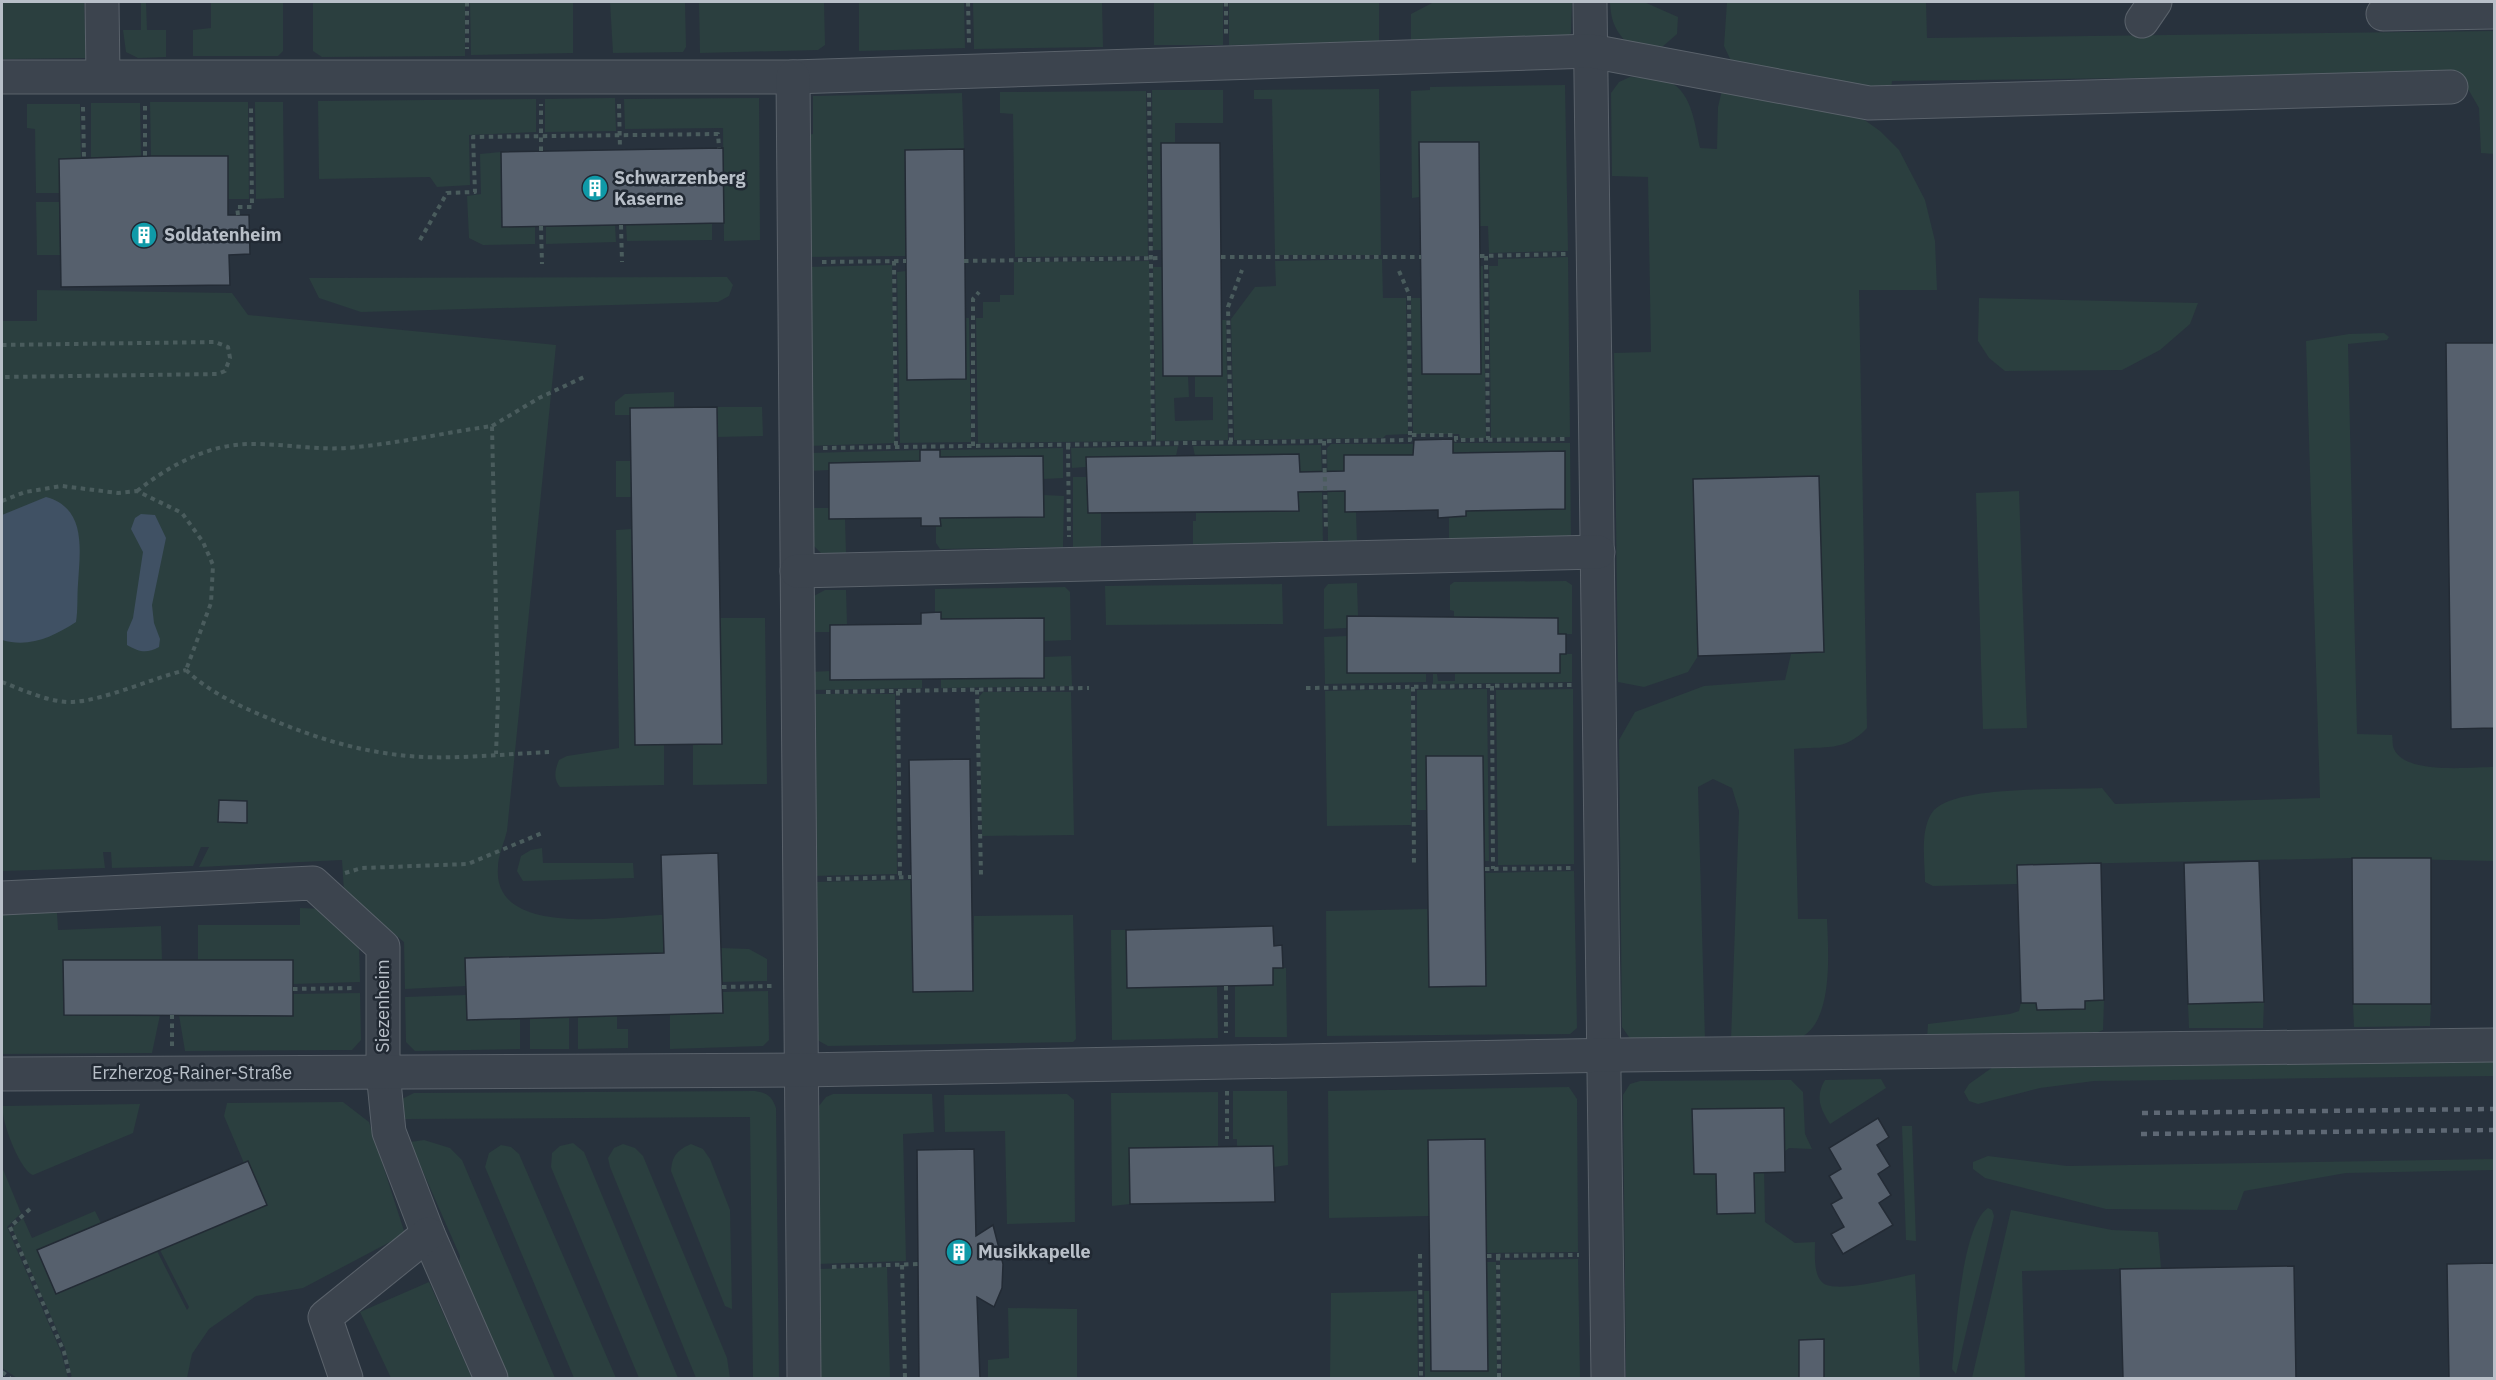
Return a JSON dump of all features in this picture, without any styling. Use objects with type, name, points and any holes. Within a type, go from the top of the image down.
[{"type":"street","points":[[93,76],[102,2]]},
{"type":"street","points":[[1590,2],[1608,1378]]},
{"type":"street","points":[[2383,14],[2494,12]]},
{"type":"street","points":[[2,77],[145,75],[793,77],[1591,51],[1869,103],[2451,87]]},
{"type":"street","points":[[793,77],[804,1378]]},
{"type":"street","points":[[797,571],[1598,552]]},
{"type":"street","points":[[2,898],[313,883]]},
{"type":"street","name":"Siezenheim","points":[[313,883],[383,947],[383,1072],[388,1132],[428,1234],[491,1378]]},
{"type":"street","name":"Erzherzog-Rainer-Straße","points":[[2,1074],[801,1070],[1604,1055],[2494,1045]]},
{"type":"street","points":[[346,1378],[325,1317],[428,1234]]},
{"type":"path","points":[[467,2],[468,76]]},
{"type":"path","points":[[968,2],[969,71]]},
{"type":"path","points":[[1149,66],[1152,443]]},
{"type":"path","points":[[145,75],[145,158]]},
{"type":"path","points":[[84,158],[93,76]]},
{"type":"path","points":[[540,76],[541,151]]},
{"type":"path","points":[[619,77],[620,149]]},
{"type":"path","points":[[238,215],[237,207],[252,207],[250,98]]},
{"type":"path","points":[[420,240],[447,193],[475,192],[473,137],[718,134],[719,148]]},
{"type":"path","points":[[621,225],[622,262]]},
{"type":"path","points":[[542,226],[542,264]]},
{"type":"path","points":[[1480,256],[1593,253]]},
{"type":"path","points":[[1486,256],[1488,440]]},
{"type":"path","points":[[1221,257],[1421,257]]},
{"type":"path","points":[[964,261],[1162,258]]},
{"type":"path","points":[[794,260],[806,262],[906,261]]},
{"type":"path","points":[[894,261],[896,447]]},
{"type":"path","points":[[1231,442],[1228,307],[1242,270]]},
{"type":"path","points":[[796,449],[1410,440],[1409,294],[1399,270]]},
{"type":"path","points":[[973,446],[973,299],[979,292]]},
{"type":"path","points":[[2,345],[214,342],[228,347],[230,358],[225,370],[217,374],[2,377]]},
{"type":"path","points":[[2,501],[25,492],[62,486],[118,493],[137,491],[189,458],[214,449],[253,443],[290,448],[346,448],[492,426],[539,398],[586,376]]},
{"type":"path","points":[[492,426],[498,699],[496,754]]},
{"type":"path","points":[[1410,435],[1456,435],[1456,440],[1596,439]]},
{"type":"path","points":[[1324,441],[1326,559]]},
{"type":"path","points":[[1068,445],[1069,565]]},
{"type":"path","points":[[137,491],[183,513],[202,542],[213,565],[211,603],[186,670]]},
{"type":"path","points":[[186,670],[200,683],[244,708],[298,731],[356,748],[400,756],[549,752]]},
{"type":"path","points":[[2,682],[36,695],[73,702],[186,670]]},
{"type":"path","points":[[1306,688],[1599,684]]},
{"type":"path","points":[[1492,686],[1493,869]]},
{"type":"path","points":[[1413,687],[1414,867]]},
{"type":"path","points":[[798,692],[1089,688]]},
{"type":"path","points":[[977,690],[981,876]]},
{"type":"path","points":[[898,691],[900,877]]},
{"type":"path","points":[[313,883],[362,868],[468,864],[542,833]]},
{"type":"path","points":[[1485,869],[1601,867]]},
{"type":"path","points":[[800,880],[912,877]]},
{"type":"path","points":[[722,987],[800,985]]},
{"type":"path","points":[[293,989],[384,988]]},
{"type":"path","points":[[30,1209],[10,1227],[64,1352],[70,1378]]},
{"type":"path","points":[[1420,1254],[1421,1378]]},
{"type":"path","points":[[1487,1256],[1606,1255]]},
{"type":"path","points":[[1498,1256],[1499,1378]]},
{"type":"path","points":[[902,1264],[905,1378]]},
{"type":"path","points":[[803,1268],[918,1264]]},
{"type":"path","points":[[2,1372],[10,1378]]},
{"type":"green space","points":[[2,2],[84,2],[86,58],[2,59]]},
{"type":"green space","points":[[141,2],[146,2],[147,30],[166,30],[166,57],[138,58],[126,52],[123,30],[141,30]]},
{"type":"green space","points":[[211,2],[283,2],[283,51],[278,56],[193,56],[193,30],[211,28]]},
{"type":"green space","points":[[313,2],[465,2],[465,56],[322,57],[313,51]]},
{"type":"green space","points":[[470,2],[573,2],[573,53],[471,55]]},
{"type":"green space","points":[[610,2],[685,2],[686,47],[683,52],[613,53]]},
{"type":"green space","points":[[699,2],[824,2],[825,45],[818,50],[700,53]]},
{"type":"green space","points":[[859,2],[964,2],[965,48],[859,51]]},
{"type":"green space","points":[[973,2],[1102,2],[1103,47],[974,49]]},
{"type":"green space","points":[[1154,2],[1223,2],[1223,45],[1154,45]]},
{"type":"green space","points":[[1229,2],[1379,2],[1379,43],[1229,45]]},
{"type":"green space","points":[[1434,2],[1572,2],[1571,33],[1565,39],[1411,43],[1411,14]]},
{"type":"green space","points":[[1610,2],[1644,2],[1678,17],[1677,34],[1662,47],[1627,43],[1614,24]]},
{"type":"green space","points":[[1727,2],[1926,2],[1927,38],[2494,31],[2494,154],[2481,153],[2479,108],[2464,82],[2438,74],[1892,81],[1890,99],[1732,63],[1724,46]]},
{"type":"green space","points":[[1630,77],[1663,80],[1680,90],[1694,118],[1700,148],[1717,149],[1718,107],[1723,86],[1859,116],[1880,131],[1899,150],[1925,200],[1935,241],[1937,290],[1859,290],[1867,728],[1859,736],[1842,744],[1794,749],[1798,919],[1827,919],[1828,949],[1827,985],[1818,1019],[1809,1031],[1797,1039],[1731,1041],[1739,811],[1732,788],[1713,779],[1698,787],[1705,1040],[1638,1043],[1629,1037],[1622,1027],[1619,740],[1635,712],[1704,686],[1785,680],[1791,654],[1824,652],[1818,476],[1693,479],[1698,656],[1688,672],[1644,687],[1618,682],[1614,353],[1651,352],[1648,177],[1612,176],[1611,93],[1619,82]]},
{"type":"green space","points":[[1565,85],[1568,251],[1489,253],[1488,226],[1479,226],[1478,142],[1419,142],[1420,197],[1412,198],[1411,91],[1430,90],[1430,87]]},
{"type":"green space","points":[[1379,89],[1381,255],[1275,255],[1272,99],[1254,99],[1254,90]]},
{"type":"green space","points":[[1152,90],[1223,90],[1223,123],[1175,123],[1175,143],[1161,144],[1162,250],[1153,250]]},
{"type":"green space","points":[[1146,91],[1148,256],[1015,257],[1013,114],[1000,113],[1000,92]]},
{"type":"green space","points":[[962,93],[964,149],[907,256],[806,257],[804,135],[813,134],[813,96]]},
{"type":"green space","points":[[615,98],[616,131],[545,132],[545,99]]},
{"type":"green space","points":[[759,98],[760,240],[724,241],[723,128],[625,129],[624,99]]},
{"type":"green space","points":[[536,99],[536,132],[469,135],[470,185],[437,187],[430,177],[319,179],[318,101]]},
{"type":"green space","points":[[150,102],[248,102],[249,199],[228,199],[228,156],[151,156]]},
{"type":"green space","points":[[255,102],[283,102],[284,198],[256,199]]},
{"type":"green space","points":[[91,103],[140,103],[141,158],[91,158]]},
{"type":"green space","points":[[27,104],[80,104],[81,159],[60,193],[36,193],[35,129],[27,128]]},
{"type":"green space","points":[[501,152],[502,227],[535,227],[535,244],[483,245],[469,238],[467,196],[481,194],[480,154]]},
{"type":"green space","points":[[36,202],[59,202],[60,255],[37,255]]},
{"type":"green space","points":[[712,223],[712,240],[627,241],[626,224]]},
{"type":"green space","points":[[615,225],[616,242],[546,244],[546,226]]},
{"type":"green space","points":[[1568,257],[1570,437],[1491,438],[1489,266],[1498,266],[1498,259]]},
{"type":"green space","points":[[1382,259],[1383,298],[1406,298],[1408,434],[1386,435],[1383,438],[1234,440],[1231,319],[1255,287],[1276,286],[1275,261]]},
{"type":"green space","points":[[1149,261],[1152,441],[978,443],[976,318],[983,318],[983,302],[1000,302],[1000,295],[1014,295],[1014,262]]},
{"type":"green space","points":[[892,265],[895,443],[808,446],[806,267]]},
{"type":"green space","points":[[1480,266],[1483,266],[1486,438],[1460,438],[1459,434],[1413,434],[1411,298],[1421,298],[1422,374],[1481,374]]},
{"type":"green space","points":[[1153,267],[1162,267],[1188,376],[1189,397],[1174,398],[1175,421],[1213,420],[1213,397],[1195,397],[1195,376],[1221,320],[1226,320],[1228,440],[1156,441]]},
{"type":"green space","points":[[906,271],[907,380],[966,379],[965,318],[969,318],[971,442],[900,443],[897,272]]},
{"type":"green space","points":[[727,277],[733,285],[729,296],[718,302],[361,312],[319,298],[309,278]]},
{"type":"green space","points":[[37,290],[232,293],[248,315],[556,345],[507,831],[498,863],[502,890],[515,905],[536,914],[590,919],[663,915],[664,953],[465,958],[466,986],[405,989],[404,942],[344,892],[342,860],[199,867],[209,847],[201,847],[193,866],[112,868],[111,852],[103,852],[105,868],[2,871],[2,321],[37,321]]},
{"type":"green space","points":[[1979,298],[2198,303],[2190,324],[2160,350],[2122,370],[2005,371],[1989,358],[1978,341]]},
{"type":"green space","points":[[2384,333],[2389,337],[2387,340],[2348,344],[2357,734],[2392,735],[2393,747],[2401,757],[2411,763],[2440,768],[2494,767],[2494,861],[2352,858],[2018,865],[2018,884],[1933,886],[1925,882],[1924,845],[1929,817],[1934,810],[1947,802],[1965,796],[2013,790],[2102,788],[2115,804],[2320,798],[2306,341],[2349,334]]},
{"type":"green space","points":[[674,392],[674,408],[630,409],[630,415],[615,415],[615,402],[625,394]]},
{"type":"green space","points":[[717,407],[762,407],[763,436],[717,437]]},
{"type":"green space","points":[[1453,443],[1570,443],[1571,538],[1453,543],[1449,539],[1449,517],[1466,516],[1466,511],[1565,509],[1565,451],[1453,453]]},
{"type":"green space","points":[[1331,444],[1414,444],[1414,455],[1344,456],[1345,512],[1356,512],[1357,544],[1328,545],[1327,448]]},
{"type":"green space","points":[[1321,445],[1322,475],[1308,476],[1307,472],[1300,472],[1299,454],[1195,456],[1193,446]]},
{"type":"green space","points":[[1178,446],[1176,456],[1086,458],[1086,467],[1072,468],[1071,448]]},
{"type":"green space","points":[[1063,448],[1063,478],[1043,479],[1043,456],[940,457],[940,450]]},
{"type":"green space","points":[[920,450],[920,461],[829,463],[829,470],[809,471],[809,453]]},
{"type":"green space","points":[[616,461],[631,461],[631,497],[616,497]]},
{"type":"green space","points":[[1073,477],[1086,477],[1088,513],[1101,513],[1101,547],[1073,547]]},
{"type":"green space","points":[[1322,489],[1323,545],[1193,546],[1193,521],[1196,521],[1196,513],[1299,511],[1298,492]]},
{"type":"green space","points":[[2019,491],[2027,728],[1983,729],[1976,493]]},
{"type":"green space","points":[[1044,495],[1064,496],[1063,547],[940,549],[936,543],[936,526],[941,526],[941,518]]},
{"type":"green space","points":[[809,508],[829,508],[845,519],[846,553],[821,553],[813,545]]},
{"type":"green space","points":[[632,529],[635,744],[664,744],[664,785],[560,787],[555,774],[559,760],[567,756],[619,748],[616,530]]},
{"type":"green space","points":[[1566,581],[1572,585],[1572,634],[1558,634],[1557,618],[1454,618],[1454,611],[1450,610],[1450,585],[1454,582]]},
{"type":"green space","points":[[1357,583],[1358,616],[1347,628],[1324,629],[1324,589],[1328,584]]},
{"type":"green space","points":[[1282,584],[1283,624],[1106,625],[1105,586]]},
{"type":"green space","points":[[1065,587],[1070,592],[1071,640],[1044,641],[941,619],[935,612],[935,589]]},
{"type":"green space","points":[[825,590],[846,590],[847,624],[830,625],[830,632],[809,632],[812,597]]},
{"type":"green space","points":[[720,618],[765,618],[767,784],[693,785],[693,744],[722,743]]},
{"type":"green space","points":[[1347,636],[1347,673],[1426,674],[1426,682],[1325,684],[1324,637]]},
{"type":"green space","points":[[1560,654],[1572,654],[1572,682],[1433,684],[1433,674],[1437,674],[1438,681],[1455,681],[1455,672]]},
{"type":"green space","points":[[1071,656],[1072,686],[941,688],[941,679],[1044,678],[1044,657]]},
{"type":"green space","points":[[830,671],[831,680],[922,679],[922,688],[811,690],[810,672]]},
{"type":"green space","points":[[1411,689],[1411,825],[1327,826],[1325,691]]},
{"type":"green space","points":[[1487,689],[1489,861],[1485,861],[1483,756],[1428,810],[1417,810],[1417,690]]},
{"type":"green space","points":[[1573,689],[1574,864],[1498,865],[1496,690]]},
{"type":"green space","points":[[983,692],[1071,692],[1074,835],[982,836],[979,697]]},
{"type":"green space","points":[[811,694],[895,694],[897,874],[813,876]]},
{"type":"green space","points":[[542,848],[543,863],[633,863],[634,878],[523,881],[517,871],[521,856],[531,850]]},
{"type":"green space","points":[[1574,871],[1577,1028],[1570,1034],[1327,1036],[1326,911],[1429,909],[1429,987],[1486,986],[1485,873]]},
{"type":"green space","points":[[912,880],[913,992],[973,991],[974,916],[1073,915],[1076,1039],[1073,1042],[828,1046],[819,1041],[814,1034],[813,882]]},
{"type":"green space","points":[[300,908],[324,909],[359,944],[360,982],[293,984],[293,960],[198,960],[198,925],[300,925]]},
{"type":"green space","points":[[2,913],[57,913],[58,930],[161,926],[162,960],[63,960],[64,1015],[160,1015],[152,1053],[2,1054]]},
{"type":"green space","points":[[1111,930],[1126,930],[1127,988],[1217,986],[1218,1038],[1112,1040]]},
{"type":"green space","points":[[721,948],[749,949],[767,959],[767,981],[722,982]]},
{"type":"green space","points":[[1273,968],[1286,968],[1287,1037],[1235,1037],[1235,986],[1272,985]]},
{"type":"green space","points":[[768,991],[769,1040],[763,1046],[670,1049],[670,1015],[722,1013],[722,992]]},
{"type":"green space","points":[[360,993],[361,1040],[352,1050],[185,1051],[179,1015],[293,1015],[293,994]]},
{"type":"green space","points":[[466,995],[467,1020],[520,1019],[520,1049],[415,1051],[406,1042],[405,997]]},
{"type":"green space","points":[[2104,1000],[2103,1030],[2091,1035],[1927,1039],[1928,1024],[2010,1014],[2019,1011],[2021,1003],[2036,1003],[2037,1010],[2085,1009],[2085,1001]]},
{"type":"green space","points":[[2264,1002],[2263,1028],[2189,1028],[2188,1004]]},
{"type":"green space","points":[[2353,1004],[2431,1004],[2430,1026],[2354,1027]]},
{"type":"green space","points":[[617,1016],[617,1029],[628,1029],[628,1048],[578,1049],[578,1017]]},
{"type":"green space","points":[[569,1017],[569,1049],[530,1049],[530,1018]]},
{"type":"green space","points":[[2494,1061],[2494,1076],[2094,1081],[2040,1088],[1978,1104],[1969,1101],[1964,1092],[1969,1084],[1993,1067]]},
{"type":"green space","points":[[1881,1079],[1886,1088],[1830,1124],[1820,1102],[1820,1092],[1825,1080]]},
{"type":"green space","points":[[1791,1080],[1803,1092],[1805,1134],[1812,1149],[1789,1148],[1764,1168],[1765,1222],[1795,1243],[1815,1242],[1815,1264],[1818,1275],[1823,1283],[1830,1286],[1854,1286],[1915,1274],[1920,1378],[1626,1378],[1623,1095],[1630,1084],[1640,1081]]},
{"type":"green space","points":[[1569,1087],[1577,1099],[1578,1252],[1486,1253],[1484,1139],[1428,1140],[1429,1216],[1329,1218],[1328,1091]]},
{"type":"green space","points":[[755,1091],[768,1096],[776,1108],[779,1378],[753,1378],[750,1117],[404,1119],[396,1102],[414,1093]]},
{"type":"green space","points":[[1233,1091],[1287,1091],[1288,1165],[1274,1167],[1273,1146],[1237,1147],[1237,1139],[1233,1139]]},
{"type":"green space","points":[[1218,1092],[1218,1146],[1130,1148],[1130,1204],[1112,1206],[1111,1093]]},
{"type":"green space","points":[[833,1094],[932,1094],[934,1132],[903,1134],[906,1261],[817,1264],[815,1111],[826,1097]]},
{"type":"green space","points":[[1067,1094],[1074,1100],[1075,1222],[1007,1224],[1005,1131],[945,1132],[944,1095]]},
{"type":"green space","points":[[343,1102],[369,1122],[405,1234],[303,1288],[256,1296],[209,1329],[192,1354],[187,1378],[72,1378],[65,1348],[12,1228],[23,1218],[32,1238],[95,1211],[101,1223],[37,1250],[56,1294],[157,1251],[187,1310],[189,1307],[160,1250],[266,1204],[248,1161],[244,1163],[224,1116],[227,1103]]},
{"type":"green space","points":[[140,1104],[133,1133],[33,1175],[17,1155],[3,1113],[3,1106]]},
{"type":"green space","points":[[1902,1126],[1912,1126],[1916,1241],[1906,1240]]},
{"type":"green space","points":[[424,1140],[450,1148],[462,1160],[555,1378],[505,1378],[458,1269],[460,1256],[410,1142]]},
{"type":"green space","points":[[573,1143],[584,1152],[678,1378],[639,1378],[551,1167],[552,1153],[560,1146]]},
{"type":"green space","points":[[623,1144],[635,1148],[643,1156],[727,1358],[730,1378],[696,1378],[610,1167],[608,1158],[614,1148]]},
{"type":"green space","points":[[691,1144],[703,1149],[710,1159],[730,1210],[732,1309],[725,1306],[671,1171],[676,1154]]},
{"type":"green space","points":[[501,1145],[511,1147],[519,1154],[616,1378],[574,1378],[485,1167],[489,1153]]},
{"type":"green space","points":[[1988,1156],[2067,1166],[2494,1159],[2494,1170],[2346,1173],[2244,1191],[2237,1210],[2106,1209],[1985,1178],[1973,1169],[1973,1162]]},
{"type":"green space","points":[[2,1167],[21,1213],[7,1227],[61,1352],[68,1378],[17,1378],[2,1368]]},
{"type":"green space","points":[[1988,1208],[1992,1210],[1994,1216],[1956,1374],[1952,1369],[1961,1282],[1972,1236],[1979,1219]]},
{"type":"green space","points":[[2011,1210],[2112,1230],[2158,1232],[2161,1268],[2022,1271],[2025,1378],[1972,1378]]},
{"type":"green space","points":[[1578,1259],[1580,1378],[1502,1378],[1500,1260]]},
{"type":"green space","points":[[1487,1262],[1496,1262],[1497,1378],[1425,1378],[1424,1291],[1430,1291],[1488,1371]]},
{"type":"green space","points":[[887,1267],[890,1378],[818,1378],[817,1269]]},
{"type":"green space","points":[[429,1282],[472,1378],[391,1378],[360,1312]]},
{"type":"green space","points":[[1417,1291],[1418,1378],[1330,1378],[1331,1293]]},
{"type":"green space","points":[[1008,1308],[1077,1309],[1077,1378],[988,1378],[988,1360],[1009,1358]]},
{"type":"water","points":[[46,497],[69,510],[78,532],[80,558],[76,622],[40,640],[22,643],[2,640],[2,515]]},
{"type":"water","points":[[141,514],[155,515],[166,538],[152,605],[154,623],[160,639],[159,647],[150,651],[139,651],[127,645],[127,632],[133,618],[143,552],[131,529],[135,518]]},
{"type":"building","points":[[1419,142],[1479,142],[1481,374],[1422,374]]},
{"type":"building","points":[[1161,143],[1220,143],[1222,376],[1163,376]]},
{"type":"building","name":"Schwarzenberg Kaserne","points":[[723,148],[724,223],[502,227],[501,152]]},
{"type":"building","points":[[964,149],[966,379],[907,380],[905,150]]},
{"type":"building","name":"Soldatenheim","points":[[228,156],[228,215],[249,215],[250,254],[229,255],[230,285],[61,287],[59,159]]},
{"type":"building","points":[[2446,343],[2494,343],[2494,728],[2451,729]]},
{"type":"building","points":[[717,407],[722,744],[635,745],[630,408]]},
{"type":"building","points":[[1453,439],[1453,453],[1565,451],[1565,509],[1466,511],[1466,516],[1438,518],[1438,510],[1345,512],[1345,491],[1298,492],[1299,511],[1088,513],[1086,457],[1299,454],[1300,472],[1344,471],[1344,455],[1413,455],[1414,440]]},
{"type":"building","points":[[920,450],[940,450],[940,457],[1043,456],[1044,517],[940,518],[941,526],[921,526],[921,518],[829,519],[829,463],[920,461]]},
{"type":"building","points":[[1819,476],[1824,652],[1698,656],[1693,479]]},
{"type":"building","points":[[941,612],[941,619],[1044,618],[1044,678],[830,680],[830,625],[921,624],[921,613]]},
{"type":"building","points":[[1347,616],[1558,618],[1558,634],[1566,634],[1566,654],[1560,654],[1560,673],[1347,673]]},
{"type":"building","points":[[1426,756],[1483,756],[1486,986],[1429,987]]},
{"type":"building","points":[[970,759],[973,991],[913,992],[909,760]]},
{"type":"building","points":[[219,800],[247,801],[247,823],[218,822]]},
{"type":"building","points":[[718,853],[723,1013],[467,1020],[465,958],[664,953],[661,855]]},
{"type":"building","points":[[2352,858],[2431,858],[2431,1004],[2353,1004]]},
{"type":"building","points":[[2259,861],[2264,1002],[2188,1004],[2184,863]]},
{"type":"building","points":[[2101,863],[2104,1000],[2085,1001],[2085,1009],[2037,1010],[2036,1003],[2021,1003],[2017,865]]},
{"type":"building","points":[[1273,926],[1274,946],[1282,945],[1283,968],[1273,968],[1273,985],[1127,988],[1126,930]]},
{"type":"building","points":[[63,960],[293,960],[293,1016],[64,1015]]},
{"type":"building","points":[[1784,1108],[1785,1172],[1754,1173],[1755,1213],[1717,1214],[1716,1174],[1694,1174],[1692,1109]]},
{"type":"building","points":[[1878,1118],[1889,1137],[1877,1145],[1890,1166],[1878,1174],[1891,1195],[1879,1203],[1893,1225],[1843,1254],[1831,1234],[1844,1227],[1831,1204],[1842,1198],[1829,1176],[1841,1169],[1829,1148]]},
{"type":"building","points":[[1485,1139],[1488,1371],[1431,1371],[1428,1140]]},
{"type":"building","points":[[1273,1146],[1275,1202],[1130,1204],[1129,1148]]},
{"type":"building","name":"Musikkapelle","points":[[974,1149],[976,1236],[993,1225],[1003,1264],[1002,1288],[994,1307],[977,1297],[980,1378],[919,1378],[917,1150]]},
{"type":"building","points":[[248,1161],[267,1205],[56,1294],[37,1250]]},
{"type":"building","points":[[2494,1263],[2494,1378],[2449,1378],[2447,1264]]},
{"type":"building","points":[[2294,1266],[2296,1378],[2123,1378],[2120,1269]]},
{"type":"building","points":[[1824,1339],[1824,1378],[1799,1378],[1799,1340]]},
{"type":"railway","points":[[2142,1113],[2494,1109]]},
{"type":"railway","points":[[2141,1134],[2494,1130]]},
{"type":"place","name":"Schwarzenberg Kaserne","points":[[595,188]]},
{"type":"place","name":"Soldatenheim","points":[[144,235]]},
{"type":"place","name":"Musikkapelle","points":[[959,1252]]}]
